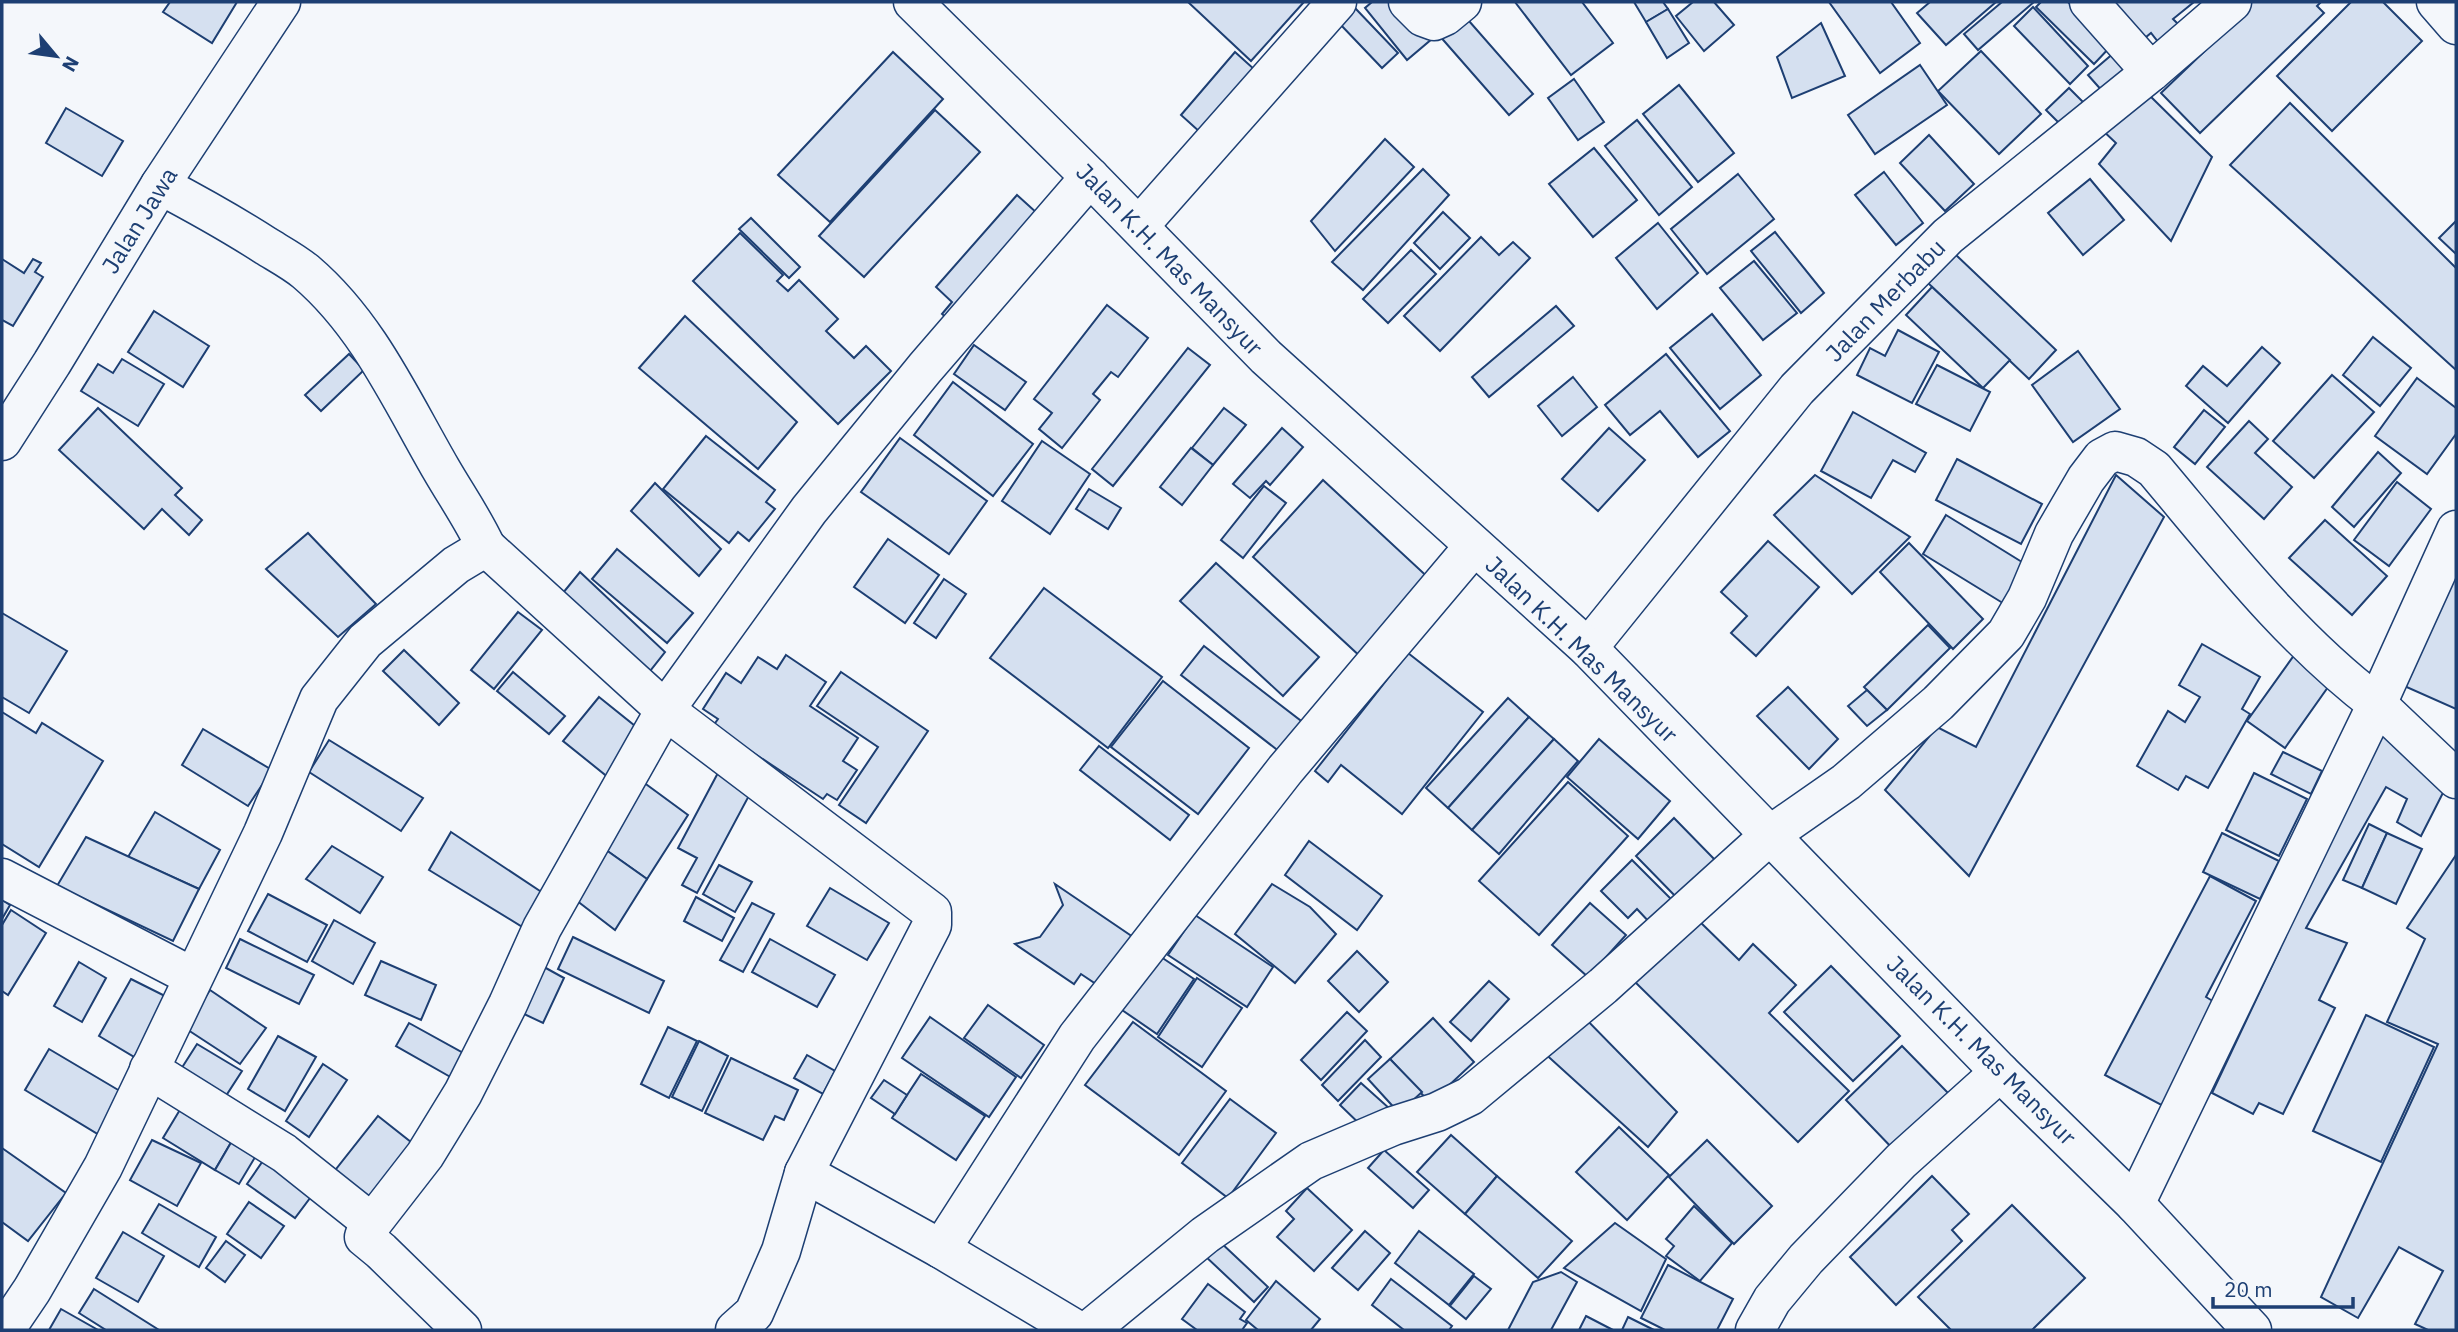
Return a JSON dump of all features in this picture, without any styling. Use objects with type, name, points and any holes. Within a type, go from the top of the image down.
[{"type":"main road","name":"Jalan Jawa","points":[[2,441],[160,185],[281,2]]},
{"type":"main road","name":"Jalan K.H. Mas Mansyur","points":[[913,2],[1139,226],[1266,357],[1588,648],[2000,1072],[2136,1203],[2250,1324]]},
{"type":"main road","points":[[1139,226],[1337,2]]},
{"type":"main road","points":[[1408,2],[1423,17],[1434,21],[1462,2]]},
{"type":"main road","points":[[2089,2],[2151,72]]},
{"type":"main road","name":"Jalan Merbabu","points":[[1588,648],[1797,389],[1948,236],[2151,72],[2232,2]]},
{"type":"main road","points":[[2436,2],[2456,25]]},
{"type":"main road","points":[[462,1330],[381,1251],[369,1243],[365,1237],[372,1223],[425,1155],[463,1093],[508,1004],[542,928],[665,710],[809,510],[925,368],[1090,177]]},
{"type":"main road","points":[[160,185],[217,215],[304,270],[335,298],[402,395],[486,547],[665,710],[932,912],[932,925],[804,1173],[781,1251],[754,1313],[734,1330]]},
{"type":"main road","points":[[1090,1330],[1205,1234],[1311,1161],[1393,1126],[1437,1112],[1470,1096],[1603,986],[1770,835],[1846,782],[1938,703],[2006,634],[2027,598],[2054,534],[2085,479],[2102,458],[2115,451],[2136,457],[2154,469],[2261,597],[2326,662],[2377,704],[2456,779]]},
{"type":"main road","points":[[2136,1203],[2377,704],[2456,530]]},
{"type":"main road","points":[[941,1249],[1077,1037],[1285,771],[1474,546]]},
{"type":"main road","points":[[5,1330],[32,1290],[103,1167],[263,833],[320,699],[365,640],[456,565],[486,547]]},
{"type":"main road","points":[[2,878],[193,977]]},
{"type":"main road","points":[[149,1069],[284,1153],[372,1223]]},
{"type":"main road","points":[[1755,1330],[1772,1300],[1806,1259],[1901,1161],[2000,1072]]},
{"type":"main road","points":[[804,1173],[941,1249],[1077,1330]]},
{"type":"building","points":[[170,2],[237,2],[212,43],[163,12]]},
{"type":"building","points":[[1188,2],[1304,2],[1251,61]]},
{"type":"building","points":[[1372,2],[1404,2],[1433,38],[1407,60],[1365,8]]},
{"type":"building","points":[[1515,2],[1582,2],[1613,43],[1571,75]]},
{"type":"building","points":[[1634,2],[1663,2],[1668,9],[1646,22]]},
{"type":"building","points":[[1693,2],[1714,2],[1734,25],[1704,51],[1676,16]]},
{"type":"building","points":[[1829,2],[1891,2],[1920,43],[1880,73]]},
{"type":"building","points":[[1930,2],[1996,2],[1946,45],[1917,13]]},
{"type":"building","points":[[2002,2],[2034,2],[1978,50],[1964,34]]},
{"type":"building","points":[[2041,2],[2068,2],[2112,45],[2094,64],[2036,7]]},
{"type":"building","points":[[2108,2],[2194,2],[2173,19],[2180,26],[2159,43],[2151,33],[2140,42]]},
{"type":"building","points":[[2243,2],[2321,2],[2317,6],[2324,13],[2200,133],[2161,93],[2233,24]]},
{"type":"building","points":[[2351,2],[2383,2],[2422,41],[2332,131],[2277,76]]},
{"type":"building","points":[[2033,7],[2088,66],[2070,84],[2014,26]]},
{"type":"building","points":[[1355,8],[1398,53],[1382,68],[1339,23]]},
{"type":"building","points":[[1668,9],[1689,43],[1667,58],[1646,22]]},
{"type":"building","points":[[1462,13],[1533,94],[1509,115],[1438,34]]},
{"type":"building","points":[[1821,23],[1845,76],[1792,98],[1777,57]]},
{"type":"building","points":[[1981,51],[2041,114],[1999,154],[1938,91]]},
{"type":"building","points":[[893,52],[943,99],[830,222],[778,175]]},
{"type":"building","points":[[1235,52],[1265,79],[1211,142],[1181,115]]},
{"type":"building","points":[[2115,52],[2131,71],[2104,93],[2088,75]]},
{"type":"building","points":[[1920,65],[1947,105],[1875,154],[1848,115]]},
{"type":"building","points":[[1574,79],[1604,122],[1578,140],[1548,98]]},
{"type":"building","points":[[1679,85],[1734,153],[1698,182],[1643,114]]},
{"type":"building","points":[[2069,88],[2088,107],[2066,130],[2046,110]]},
{"type":"building","points":[[2143,89],[2212,157],[2171,241],[2099,164],[2116,143],[2098,126]]},
{"type":"building","points":[[2290,103],[2456,268],[2456,370],[2230,165]]},
{"type":"building","points":[[66,108],[123,141],[102,176],[46,143]]},
{"type":"building","points":[[935,110],[980,152],[864,277],[819,236]]},
{"type":"building","points":[[1637,120],[1692,187],[1659,215],[1605,146]]},
{"type":"building","points":[[1929,135],[1974,184],[1945,211],[1900,163]]},
{"type":"building","points":[[1385,139],[1414,167],[1335,251],[1311,221]]},
{"type":"building","points":[[1594,148],[1637,200],[1593,237],[1549,184]]},
{"type":"building","points":[[1423,169],[1449,195],[1363,290],[1332,262]]},
{"type":"building","points":[[1884,172],[1923,223],[1896,245],[1855,195]]},
{"type":"building","points":[[1738,174],[1774,219],[1707,274],[1671,229]]},
{"type":"building","points":[[2090,179],[2124,220],[2083,255],[2048,213]]},
{"type":"building","points":[[1017,195],[1048,223],[956,326],[942,314],[952,302],[936,287]]},
{"type":"building","points":[[1443,212],[1470,238],[1440,269],[1414,243]]},
{"type":"building","points":[[751,218],[800,267],[789,278],[739,229]]},
{"type":"building","points":[[2456,221],[2456,254],[2439,238]]},
{"type":"building","points":[[1658,223],[1698,273],[1657,309],[1616,258]]},
{"type":"building","points":[[1775,232],[1824,293],[1801,313],[1751,251]]},
{"type":"building","points":[[740,233],[783,275],[777,281],[788,291],[799,280],[838,319],[826,331],[854,358],[866,346],[891,371],[838,424],[693,281]]},
{"type":"building","points":[[1481,237],[1499,255],[1513,242],[1530,258],[1440,351],[1404,316]]},
{"type":"building","points":[[1411,250],[1436,274],[1388,323],[1363,299]]},
{"type":"building","points":[[1955,254],[2056,350],[2029,379],[1928,283]]},
{"type":"building","points":[[2,259],[24,273],[33,259],[41,263],[35,272],[43,277],[13,326],[2,320]]},
{"type":"building","points":[[1754,261],[1797,313],[1763,340],[1720,288]]},
{"type":"building","points":[[1932,287],[2010,360],[1983,388],[1906,315]]},
{"type":"building","points":[[1107,305],[1148,338],[1118,377],[1111,372],[1093,394],[1100,400],[1062,448],[1039,429],[1052,413],[1034,399]]},
{"type":"building","points":[[1556,306],[1574,326],[1489,397],[1472,377]]},
{"type":"building","points":[[154,311],[209,346],[183,387],[128,352]]},
{"type":"building","points":[[1712,314],[1761,375],[1720,409],[1670,348]]},
{"type":"building","points":[[685,316],[797,422],[758,469],[639,368]]},
{"type":"building","points":[[1898,330],[1939,352],[1912,403],[1857,375],[1870,348],[1885,356]]},
{"type":"building","points":[[2373,337],[2411,368],[2380,406],[2343,375]]},
{"type":"building","points":[[974,345],[1026,382],[1005,410],[954,374]]},
{"type":"building","points":[[2262,347],[2280,363],[2228,423],[2186,386],[2203,366],[2227,386]]},
{"type":"building","points":[[1188,348],[1210,365],[1113,486],[1092,469]]},
{"type":"building","points":[[2078,351],[2120,409],[2073,442],[2032,385]]},
{"type":"building","points":[[349,354],[364,370],[321,411],[305,395]]},
{"type":"building","points":[[1666,354],[1730,431],[1698,457],[1660,411],[1630,435],[1605,405]]},
{"type":"building","points":[[122,359],[164,384],[138,426],[81,391],[98,364],[113,373]]},
{"type":"building","points":[[1937,365],[1990,392],[1970,431],[1916,404]]},
{"type":"building","points":[[2332,375],[2374,412],[2314,478],[2273,441]]},
{"type":"building","points":[[1573,377],[1597,407],[1562,436],[1538,406]]},
{"type":"building","points":[[2417,378],[2456,408],[2456,434],[2427,474],[2375,436]]},
{"type":"building","points":[[953,382],[1033,444],[993,496],[914,435]]},
{"type":"building","points":[[98,408],[182,488],[175,495],[202,520],[189,535],[162,509],[144,529],[59,450]]},
{"type":"building","points":[[1224,408],[1246,425],[1213,465],[1192,448]]},
{"type":"building","points":[[2204,410],[2225,427],[2195,464],[2174,447]]},
{"type":"building","points":[[1853,412],[1926,453],[1915,472],[1893,460],[1871,498],[1821,471]]},
{"type":"building","points":[[2249,421],[2268,439],[2255,453],[2292,487],[2264,519],[2207,467]]},
{"type":"building","points":[[1282,428],[1303,447],[1270,485],[1266,481],[1250,498],[1233,484]]},
{"type":"building","points":[[1609,428],[1645,460],[1598,511],[1562,479]]},
{"type":"building","points":[[706,436],[775,490],[766,502],[775,509],[749,541],[738,532],[729,543],[663,489]]},
{"type":"building","points":[[900,438],[987,501],[949,554],[861,492]]},
{"type":"building","points":[[1042,441],[1090,474],[1050,534],[1002,501]]},
{"type":"building","points":[[1191,448],[1213,465],[1182,505],[1160,487]]},
{"type":"building","points":[[2378,452],[2401,473],[2354,527],[2332,507]]},
{"type":"building","points":[[1957,459],[2042,504],[2021,544],[1936,500]]},
{"type":"building","points":[[1815,475],[1910,537],[1852,594],[1774,515]]},
{"type":"building","points":[[2116,475],[2164,517],[1969,876],[1885,790],[1937,727],[1976,747]]},
{"type":"building","points":[[1323,480],[1433,582],[1363,659],[1253,557]]},
{"type":"building","points":[[2397,482],[2431,509],[2389,566],[2354,540]]},
{"type":"building","points":[[655,483],[721,549],[699,576],[631,511]]},
{"type":"building","points":[[1264,486],[1286,503],[1243,558],[1221,540]]},
{"type":"building","points":[[1089,489],[1121,508],[1108,529],[1076,509]]},
{"type":"building","points":[[1946,515],[2030,567],[2006,605],[1923,554]]},
{"type":"building","points":[[2325,520],[2387,576],[2352,615],[2289,558]]},
{"type":"building","points":[[308,533],[376,604],[338,637],[266,569]]},
{"type":"building","points":[[888,539],[939,575],[905,623],[854,587]]},
{"type":"building","points":[[1768,541],[1819,587],[1756,656],[1731,633],[1747,616],[1721,592]]},
{"type":"building","points":[[1909,543],[1983,619],[1953,649],[1880,572]]},
{"type":"building","points":[[617,549],[693,613],[667,643],[592,579]]},
{"type":"building","points":[[1216,563],[1319,657],[1283,696],[1180,601]]},
{"type":"building","points":[[2456,567],[2456,709],[2402,685]]},
{"type":"building","points":[[580,572],[665,652],[639,685],[554,604]]},
{"type":"building","points":[[944,579],[966,594],[936,638],[914,623]]},
{"type":"building","points":[[1044,588],[1162,677],[1108,748],[990,658]]},
{"type":"building","points":[[518,612],[542,630],[494,689],[471,670]]},
{"type":"building","points":[[2,613],[67,651],[29,713],[2,697]]},
{"type":"building","points":[[1928,625],[1950,648],[1887,710],[1864,687]]},
{"type":"building","points":[[2202,644],[2260,677],[2242,709],[2250,714],[2208,788],[2186,776],[2178,790],[2137,766],[2168,711],[2185,722],[2200,697],[2179,685]]},
{"type":"building","points":[[1204,646],[1309,727],[1285,756],[1181,675]]},
{"type":"building","points":[[404,650],[459,703],[439,725],[383,671]]},
{"type":"building","points":[[1408,653],[1483,712],[1402,814],[1341,765],[1328,782],[1315,771]]},
{"type":"building","points":[[2295,654],[2333,680],[2285,748],[2247,721]]},
{"type":"building","points":[[786,655],[826,682],[810,706],[858,738],[843,761],[857,770],[837,800],[827,794],[823,799],[713,726],[718,719],[703,709],[726,673],[741,683],[758,657],[777,669]]},
{"type":"building","points":[[513,672],[565,716],[549,734],[497,691]]},
{"type":"building","points":[[841,672],[928,731],[866,823],[839,805],[878,747],[817,706]]},
{"type":"building","points":[[1163,681],[1249,748],[1198,814],[1111,747]]},
{"type":"building","points":[[1788,687],[1838,739],[1809,769],[1757,716]]},
{"type":"building","points":[[1867,690],[1887,710],[1867,726],[1848,706]]},
{"type":"building","points":[[599,697],[645,734],[609,778],[563,741]]},
{"type":"building","points":[[1508,698],[1529,717],[1448,808],[1426,788]]},
{"type":"building","points":[[2,712],[36,733],[42,723],[103,761],[39,867],[2,844]]},
{"type":"building","points":[[2373,715],[2448,783],[2421,836],[2397,822],[2407,799],[2386,787],[2306,928],[2347,943],[2319,1000],[2335,1008],[2283,1114],[2259,1103],[2253,1114],[2212,1093],[2280,949],[2270,945]]},
{"type":"building","points":[[1529,717],[1554,739],[1472,830],[1448,808]]},
{"type":"building","points":[[203,729],[272,770],[248,806],[182,765]]},
{"type":"building","points":[[1554,739],[1578,761],[1499,854],[1472,830]]},
{"type":"building","points":[[1599,739],[1670,801],[1638,839],[1567,777]]},
{"type":"building","points":[[329,740],[423,798],[401,831],[309,772]]},
{"type":"building","points":[[1099,746],[1189,815],[1170,840],[1080,770]]},
{"type":"building","points":[[2283,752],[2322,771],[2311,794],[2271,774]]},
{"type":"building","points":[[719,771],[752,790],[697,893],[682,885],[697,858],[678,848]]},
{"type":"building","points":[[2254,773],[2307,799],[2279,856],[2226,830]]},
{"type":"building","points":[[639,779],[688,815],[647,879],[599,845]]},
{"type":"building","points":[[1568,782],[1628,836],[1539,935],[1479,881]]},
{"type":"building","points":[[155,812],[220,850],[199,889],[128,857]]},
{"type":"building","points":[[1674,818],[1718,863],[1680,901],[1636,856]]},
{"type":"building","points":[[2369,824],[2387,833],[2362,888],[2343,880]]},
{"type":"building","points":[[451,832],[549,897],[529,931],[429,870]]},
{"type":"building","points":[[2222,833],[2279,861],[2260,899],[2203,872]]},
{"type":"building","points":[[2387,833],[2422,849],[2396,904],[2362,888]]},
{"type":"building","points":[[86,837],[199,889],[173,941],[57,886]]},
{"type":"building","points":[[1309,841],[1382,896],[1357,930],[1285,875]]},
{"type":"building","points":[[599,845],[647,879],[615,930],[572,897]]},
{"type":"building","points":[[332,846],[383,877],[360,913],[306,879]]},
{"type":"building","points":[[2456,855],[2456,1330],[2428,1330],[2415,1324],[2443,1271],[2399,1247],[2358,1318],[2321,1297],[2438,1044],[2387,1022],[2425,939],[2407,928]]},
{"type":"building","points":[[1632,860],[1673,901],[1651,924],[1637,909],[1628,918],[1601,891]]},
{"type":"building","points":[[719,865],[752,882],[735,912],[703,894]]},
{"type":"building","points":[[2210,876],[2256,901],[2206,997],[2221,1006],[2167,1108],[2105,1075]]},
{"type":"building","points":[[1055,884],[1133,937],[1099,986],[1081,974],[1074,984],[1015,944],[1040,937],[1063,905]]},
{"type":"building","points":[[1272,884],[1310,907],[1336,934],[1295,983],[1235,934]]},
{"type":"building","points":[[830,888],[889,923],[867,960],[807,926]]},
{"type":"building","points":[[268,894],[327,925],[307,962],[248,931]]},
{"type":"building","points":[[696,897],[734,918],[722,941],[684,921]]},
{"type":"building","points":[[2,900],[10,905],[2,919]]},
{"type":"building","points":[[752,903],[774,914],[743,972],[720,960]]},
{"type":"building","points":[[1590,903],[1626,935],[1588,977],[1552,945]]},
{"type":"building","points":[[11,910],[46,933],[8,995],[2,991],[2,925]]},
{"type":"building","points":[[1195,915],[1273,967],[1247,1007],[1168,955]]},
{"type":"building","points":[[1695,917],[1739,960],[1753,944],[1796,985],[1769,1013],[1849,1091],[1798,1142],[1633,980]]},
{"type":"building","points":[[334,920],[375,943],[353,984],[312,961]]},
{"type":"building","points":[[573,937],[664,981],[649,1013],[558,969]]},
{"type":"building","points":[[240,939],[314,975],[299,1004],[226,968]]},
{"type":"building","points":[[770,939],[835,975],[817,1007],[752,972]]},
{"type":"building","points":[[1357,951],[1388,982],[1359,1012],[1328,981]]},
{"type":"building","points":[[1158,955],[1194,979],[1157,1034],[1122,1010]]},
{"type":"building","points":[[381,961],[436,985],[421,1020],[365,995]]},
{"type":"building","points":[[79,962],[106,978],[82,1022],[54,1006]]},
{"type":"building","points":[[1831,966],[1900,1036],[1853,1081],[1784,1012]]},
{"type":"building","points":[[544,967],[564,978],[543,1023],[522,1013]]},
{"type":"building","points":[[1197,978],[1242,1008],[1202,1067],[1158,1037]]},
{"type":"building","points":[[131,979],[167,997],[136,1058],[99,1036]]},
{"type":"building","points":[[1489,981],[1509,999],[1471,1041],[1450,1022]]},
{"type":"building","points":[[210,990],[266,1028],[240,1064],[185,1028]]},
{"type":"building","points":[[988,1005],[1044,1045],[1021,1078],[964,1038]]},
{"type":"building","points":[[1347,1012],[1367,1031],[1321,1080],[1301,1060]]},
{"type":"building","points":[[1579,1012],[1677,1112],[1648,1147],[1541,1050]]},
{"type":"building","points":[[2366,1015],[2434,1047],[2381,1162],[2313,1131]]},
{"type":"building","points":[[930,1017],[1016,1077],[989,1117],[902,1058]]},
{"type":"building","points":[[1433,1018],[1474,1062],[1430,1103],[1390,1059]]},
{"type":"building","points":[[1133,1022],[1226,1091],[1179,1155],[1085,1085]]},
{"type":"building","points":[[409,1023],[474,1059],[461,1083],[396,1046]]},
{"type":"building","points":[[668,1027],[697,1041],[669,1098],[641,1084]]},
{"type":"building","points":[[278,1036],[316,1057],[285,1111],[248,1089]]},
{"type":"building","points":[[1365,1040],[1381,1057],[1338,1101],[1322,1085]]},
{"type":"building","points":[[699,1041],[728,1056],[702,1111],[672,1097]]},
{"type":"building","points":[[197,1044],[242,1071],[220,1105],[176,1077]]},
{"type":"building","points":[[1902,1046],[1951,1096],[1895,1151],[1846,1100]]},
{"type":"building","points":[[49,1049],[125,1094],[101,1136],[25,1090]]},
{"type":"building","points":[[807,1055],[835,1071],[823,1094],[794,1078]]},
{"type":"building","points":[[731,1058],[798,1090],[784,1120],[775,1116],[763,1140],[705,1113]]},
{"type":"building","points":[[1390,1059],[1422,1092],[1399,1113],[1368,1079]]},
{"type":"building","points":[[323,1064],[347,1080],[309,1137],[286,1121]]},
{"type":"building","points":[[921,1074],[985,1116],[956,1160],[892,1118]]},
{"type":"building","points":[[884,1080],[907,1095],[895,1114],[871,1098]]},
{"type":"building","points":[[1361,1083],[1390,1109],[1368,1132],[1340,1105]]},
{"type":"building","points":[[1230,1099],[1276,1133],[1228,1198],[1182,1163]]},
{"type":"building","points":[[184,1103],[236,1134],[215,1170],[163,1138]]},
{"type":"building","points":[[378,1116],[421,1150],[375,1211],[329,1178]]},
{"type":"building","points":[[1619,1127],[1669,1175],[1627,1220],[1576,1172]]},
{"type":"building","points":[[236,1134],[260,1149],[239,1184],[215,1170]]},
{"type":"building","points":[[1451,1135],[1497,1176],[1465,1214],[1417,1172]]},
{"type":"building","points":[[152,1140],[201,1163],[177,1206],[130,1180]]},
{"type":"building","points":[[1707,1140],[1772,1206],[1734,1244],[1669,1177]]},
{"type":"building","points":[[2,1148],[66,1193],[28,1241],[2,1222]]},
{"type":"building","points":[[1384,1150],[1429,1190],[1413,1208],[1368,1168]]},
{"type":"building","points":[[267,1155],[316,1190],[295,1218],[247,1184]]},
{"type":"building","points":[[1497,1176],[1572,1241],[1538,1278],[1465,1214]]},
{"type":"building","points":[[1932,1176],[1969,1214],[1952,1230],[1962,1241],[1896,1305],[1850,1257]]},
{"type":"building","points":[[1307,1188],[1352,1230],[1314,1271],[1277,1237],[1294,1219],[1286,1211]]},
{"type":"building","points":[[249,1202],[284,1226],[261,1258],[227,1234]]},
{"type":"building","points":[[159,1204],[216,1237],[199,1267],[142,1233]]},
{"type":"building","points":[[2012,1205],[2085,1278],[2032,1330],[1951,1330],[1918,1297]]},
{"type":"building","points":[[1694,1206],[1732,1243],[1700,1281],[1666,1256],[1674,1246],[1666,1239]]},
{"type":"building","points":[[1615,1223],[1666,1259],[1641,1311],[1564,1268]]},
{"type":"building","points":[[1365,1231],[1390,1253],[1358,1290],[1332,1268]]},
{"type":"building","points":[[1419,1231],[1474,1274],[1449,1305],[1395,1263]]},
{"type":"building","points":[[123,1232],[164,1256],[138,1302],[96,1278]]},
{"type":"building","points":[[1218,1240],[1268,1287],[1254,1302],[1204,1255]]},
{"type":"building","points":[[226,1241],[245,1255],[225,1282],[206,1268]]},
{"type":"building","points":[[1668,1265],[1733,1299],[1717,1330],[1665,1330],[1641,1318]]},
{"type":"building","points":[[1561,1272],[1577,1282],[1551,1330],[1508,1330],[1533,1282]]},
{"type":"building","points":[[1474,1276],[1491,1289],[1466,1319],[1450,1306]]},
{"type":"building","points":[[1391,1279],[1452,1326],[1449,1330],[1404,1330],[1372,1305]]},
{"type":"building","points":[[1276,1281],[1320,1319],[1311,1330],[1258,1330],[1246,1320]]},
{"type":"building","points":[[1208,1284],[1245,1312],[1240,1319],[1247,1323],[1242,1330],[1197,1330],[1182,1319]]},
{"type":"building","points":[[94,1289],[159,1330],[106,1330],[79,1313]]},
{"type":"building","points":[[61,1309],[98,1330],[49,1330]]},
{"type":"building","points":[[1586,1316],[1613,1330],[1579,1330]]},
{"type":"building","points":[[1628,1317],[1654,1330],[1622,1330]]}]
